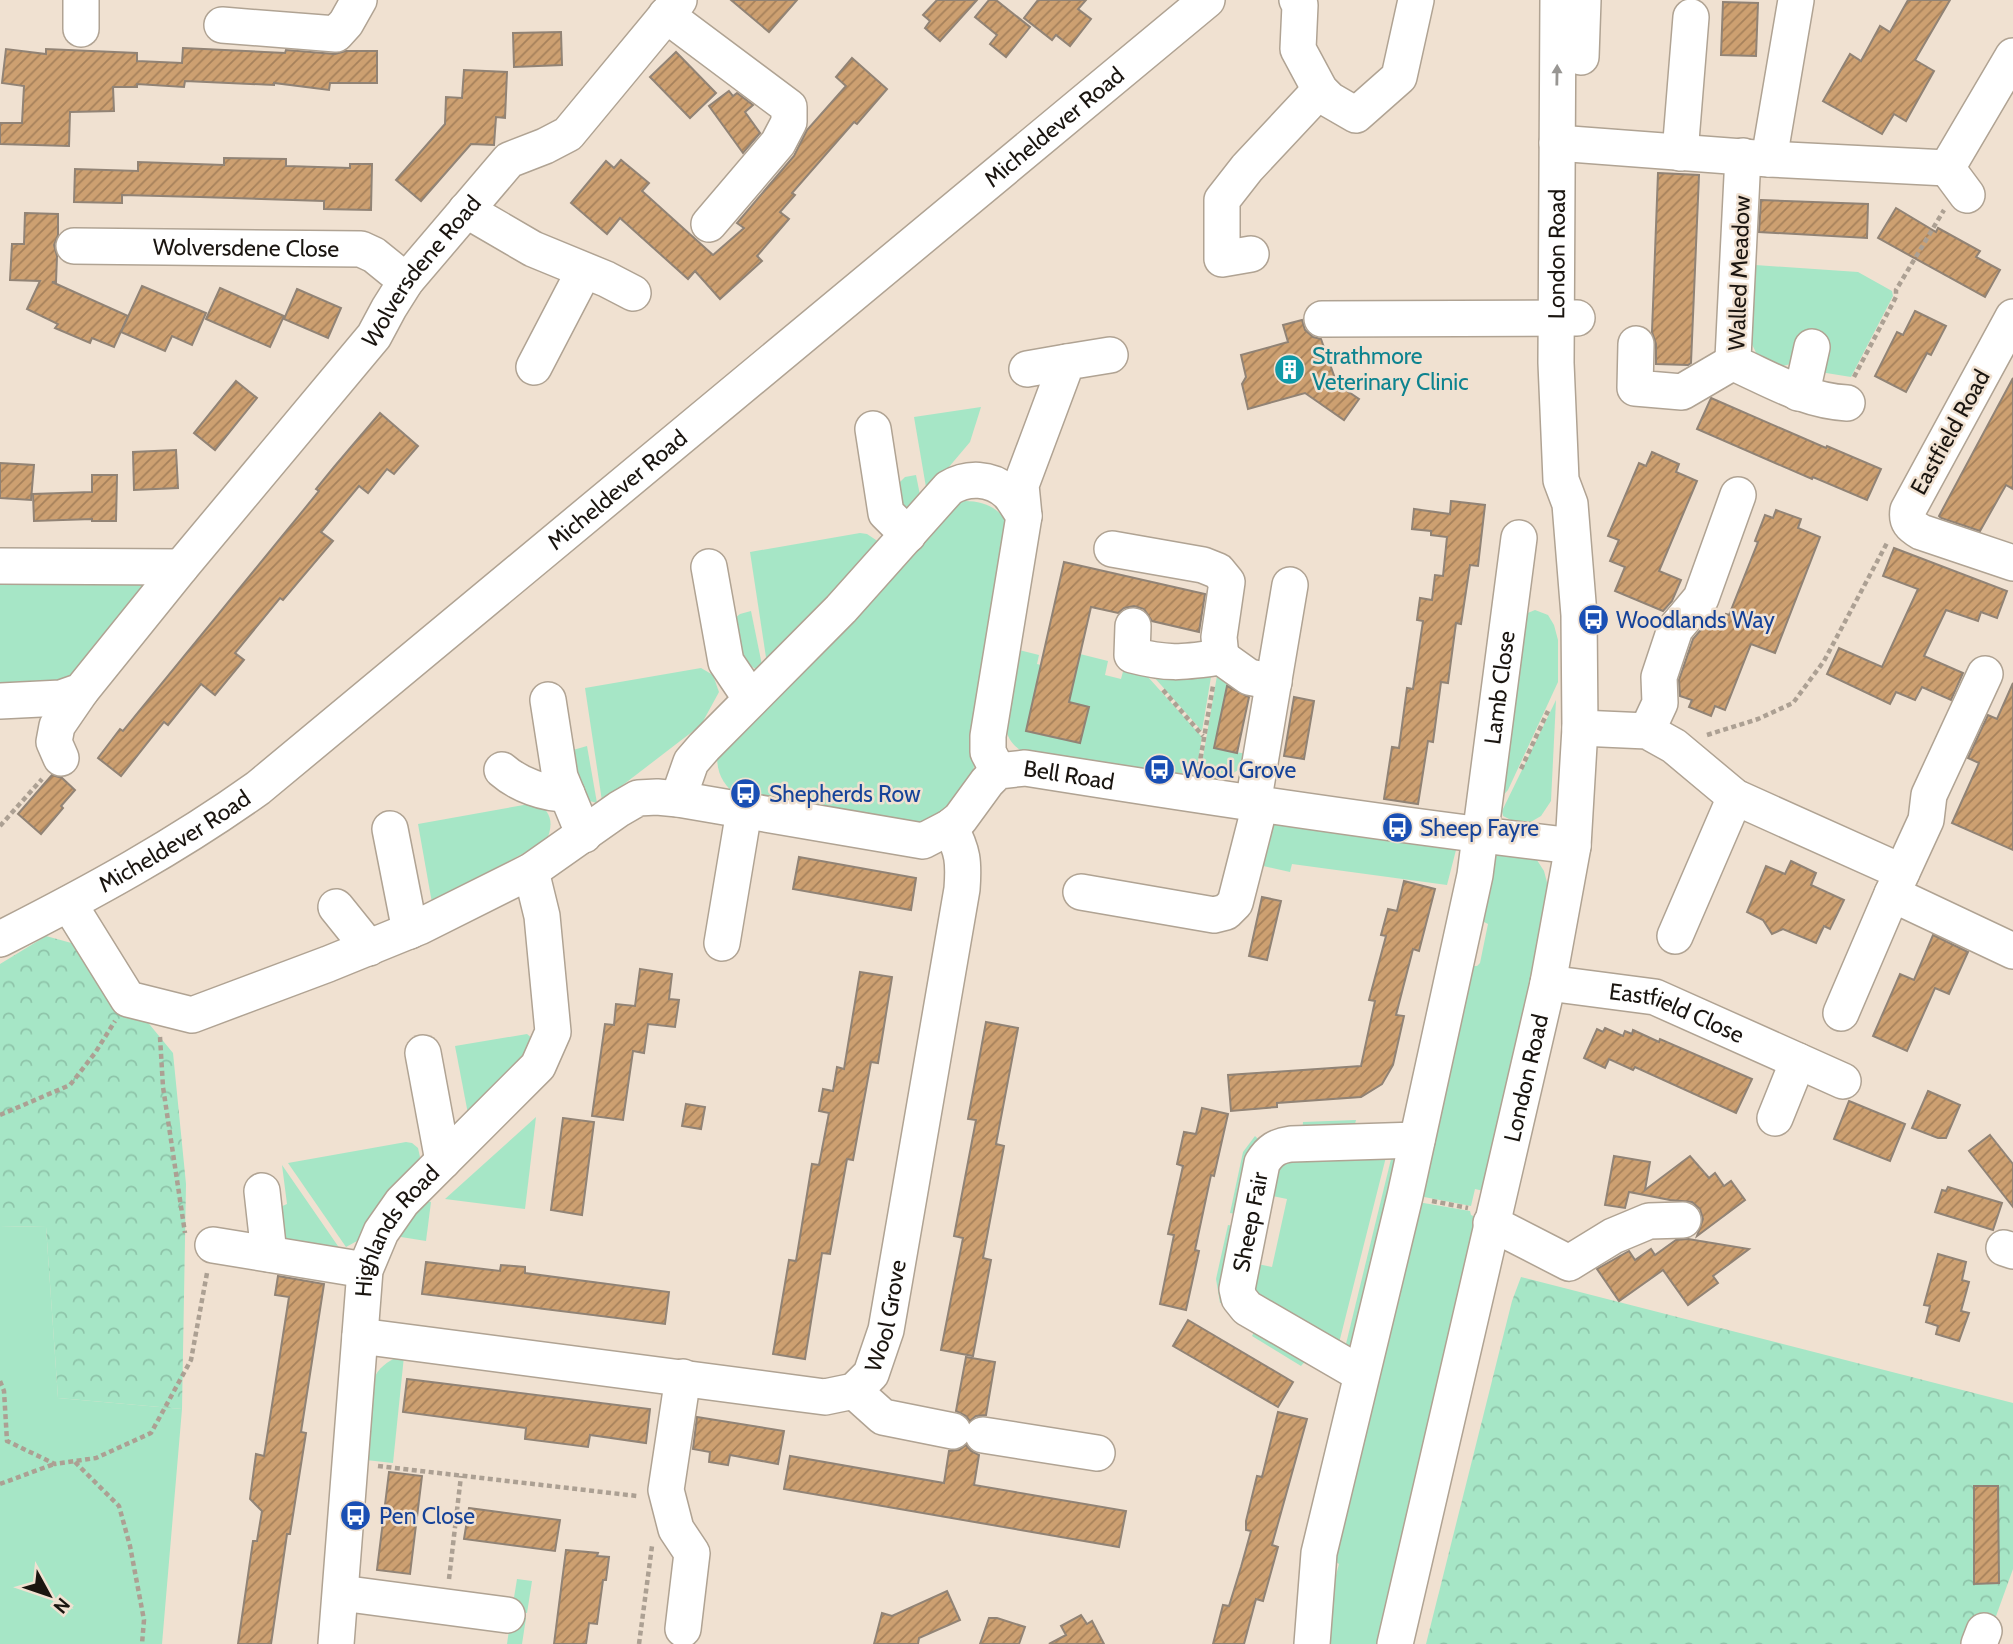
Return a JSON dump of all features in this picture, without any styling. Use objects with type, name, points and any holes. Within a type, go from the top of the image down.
[{"type":"street","points":[[222,25],[336,34],[346,23],[359,0]]},
{"type":"street","name":"Micheldever Road","points":[[0,939],[69,904],[208,823],[258,788],[1206,0]]},
{"type":"street","points":[[1297,0],[1300,5],[1298,49],[1320,90],[1358,128],[1399,77],[1416,0]]},
{"type":"street","name":"London Road","points":[[1395,1644],[1548,983],[1573,846],[1580,728],[1579,615],[1570,504],[1561,480],[1556,363],[1567,318],[1568,145],[1558,0]]},
{"type":"street","name":"London Road","points":[[1568,145],[1583,0]]},
{"type":"street","name":"Walled Meadow","points":[[1796,0],[1756,158],[1733,344],[1735,361],[1738,365],[1798,393],[1844,403]]},
{"type":"street","points":[[672,8],[789,107],[789,122],[778,142],[709,224]]},
{"type":"street","name":"Wolversdene Road","points":[[61,758],[54,742],[57,726],[81,691],[374,336],[406,281],[509,160],[568,134],[672,8]]},
{"type":"street","points":[[1680,153],[1691,17]]},
{"type":"street","points":[[1568,145],[1756,158],[1958,183],[2013,56]]},
{"type":"street","points":[[1251,254],[1222,259],[1222,200],[1247,167],[1320,90]]},
{"type":"street","points":[[466,210],[533,249],[633,293]]},
{"type":"street","name":"Wolversdene Close","points":[[74,246],[361,248],[406,281]]},
{"type":"street","points":[[534,367],[583,271]]},
{"type":"street","name":"Eastfield Road","points":[[2013,317],[1906,517],[1909,523],[1921,532],[2013,563]]},
{"type":"street","points":[[1322,319],[1567,318]]},
{"type":"street","points":[[1636,344],[1635,388],[1682,392],[1735,361]]},
{"type":"street","points":[[1798,393],[1804,383],[1812,347]]},
{"type":"street","points":[[1027,369],[1110,355]]},
{"type":"street","points":[[998,771],[988,752],[988,736],[1024,516],[1021,485],[1067,362]]},
{"type":"street","points":[[873,429],[886,513],[908,535]]},
{"type":"street","points":[[69,904],[143,1004],[192,1015],[369,948],[410,931],[531,871],[619,808],[638,798],[678,799],[691,762],[841,609],[950,488],[959,482],[980,480],[1009,493],[1024,516]]},
{"type":"street","points":[[1660,738],[1659,677],[1675,629],[1701,598],[1738,495]]},
{"type":"street","name":"Lamb Close","points":[[1479,836],[1519,538]]},
{"type":"street","points":[[1112,549],[1203,565],[1218,571],[1227,582],[1219,637],[1219,657]]},
{"type":"street","points":[[0,566],[181,567]]},
{"type":"street","points":[[709,567],[726,662],[751,699]]},
{"type":"street","points":[[1082,892],[1214,915],[1226,912],[1235,903],[1256,805],[1290,585]]},
{"type":"street","points":[[1132,640],[1154,661],[1179,664],[1219,657],[1250,677],[1274,682]]},
{"type":"street","points":[[1841,1013],[1926,820],[1929,795],[1985,674]]},
{"type":"street","points":[[0,701],[61,698],[81,691]]},
{"type":"street","points":[[548,700],[560,777],[584,835]]},
{"type":"street","points":[[1580,728],[1660,738],[1735,797],[1897,883],[2013,951]]},
{"type":"street","name":"Bell Road","points":[[678,799],[923,841],[960,819],[998,771],[1025,768],[1256,805],[1479,836],[1573,846]]},
{"type":"street","points":[[502,769],[512,778],[535,788],[553,794],[567,794]]},
{"type":"street","points":[[1675,936],[1735,797]]},
{"type":"street","points":[[722,943],[744,811]]},
{"type":"street","name":"Wool Grove","points":[[360,1336],[825,1397],[854,1391],[871,1374],[886,1330],[960,903],[964,860],[950,827]]},
{"type":"street","points":[[390,829],[410,931]]},
{"type":"street","points":[[1313,1631],[1319,1553],[1418,1140],[1475,875],[1479,836]]},
{"type":"street","name":"Highlands Road","points":[[336,1644],[365,1270],[372,1250],[391,1217],[416,1188],[538,1066],[553,1032],[542,916],[531,871]]},
{"type":"street","points":[[336,908],[369,948]]},
{"type":"street","name":"Eastfield Close","points":[[1548,983],[1655,997],[1843,1081]]},
{"type":"street","points":[[423,1053],[443,1161]]},
{"type":"street","points":[[1775,1118],[1798,1061]]},
{"type":"street","name":"Sheep Fair","points":[[1361,1374],[1247,1308],[1239,1298],[1237,1289],[1262,1163],[1269,1152],[1278,1146],[1291,1144],[1418,1140]]},
{"type":"street","points":[[262,1191],[269,1254]]},
{"type":"street","points":[[1492,1219],[1569,1264],[1613,1236],[1649,1222],[1683,1220]]},
{"type":"street","points":[[213,1245],[365,1270]]},
{"type":"street","points":[[683,1377],[666,1490],[676,1529],[690,1548],[693,1560],[683,1629]]},
{"type":"street","points":[[854,1391],[883,1417],[1097,1453]]},
{"type":"street","points":[[341,1593],[507,1615]]},
{"type":"path","points":[[1844,403],[1896,297],[1896,289],[1958,183]]},
{"type":"path","points":[[1660,738],[1758,719],[1793,703],[1824,661],[1889,540],[1906,517]]},
{"type":"path","points":[[1132,640],[1204,737]]},
{"type":"path","points":[[1194,795],[1219,657]]},
{"type":"path","points":[[1517,777],[1551,706]]},
{"type":"path","points":[[0,825],[61,758]]},
{"type":"path","points":[[0,1115],[70,1085],[95,1053],[143,1004]]},
{"type":"path","points":[[0,1484],[55,1464],[96,1458],[151,1433],[191,1360],[213,1245],[187,1243],[163,1087],[143,1004]]},
{"type":"path","points":[[1405,1196],[1492,1219]]},
{"type":"path","points":[[0,1381],[4,1391],[6,1441],[55,1464]]},
{"type":"path","points":[[74,1461],[119,1506],[130,1546],[144,1620],[142,1644]]},
{"type":"path","points":[[350,1463],[646,1497]]},
{"type":"path","points":[[445,1607],[461,1475]]},
{"type":"green space","points":[[1755,265],[1858,272],[1892,291],[1893,296],[1851,377],[1820,372],[1794,363],[1783,366],[1773,364],[1758,357],[1750,340]]},
{"type":"green space","points":[[981,407],[970,442],[927,493],[914,417]]},
{"type":"green space","points":[[916,475],[921,500],[911,509],[901,504],[899,483],[905,477]]},
{"type":"green space","points":[[965,501],[980,503],[998,511],[1011,529],[971,785],[933,827],[738,797],[722,779],[717,756],[952,506]]},
{"type":"green space","points":[[860,533],[879,542],[767,664],[750,552]]},
{"type":"green space","points":[[0,575],[145,582],[147,589],[76,682],[0,693]]},
{"type":"green space","points":[[1535,610],[1548,615],[1554,625],[1558,640],[1558,682],[1508,790],[1499,800],[1520,616]]},
{"type":"green space","points":[[751,611],[763,670],[758,671],[742,659],[735,618]]},
{"type":"green space","points":[[1019,650],[1039,655],[1037,664],[1041,665],[1026,731],[1080,743],[1088,707],[1069,702],[1080,654],[1108,661],[1105,675],[1121,679],[1125,664],[1139,667],[1202,737],[1195,779],[1167,776],[1168,767],[1150,764],[1149,773],[1029,755],[1018,748],[1010,740],[1007,725]]},
{"type":"green space","points":[[1145,667],[1212,671],[1202,731]]},
{"type":"green space","points":[[701,668],[713,675],[719,692],[701,725],[602,801],[585,688]]},
{"type":"green space","points":[[1218,670],[1247,690],[1228,686],[1214,748],[1252,755],[1242,774],[1238,770],[1221,781],[1199,780]]},
{"type":"green space","points":[[1556,700],[1551,801],[1541,816],[1529,823],[1517,823],[1503,816],[1502,811]]},
{"type":"green space","points":[[587,746],[597,803],[586,800],[566,757],[573,750]]},
{"type":"green space","points":[[535,803],[545,810],[550,819],[546,841],[432,903],[418,824]]},
{"type":"green space","points":[[1276,823],[1456,850],[1447,885],[1292,864],[1290,872],[1250,863],[1269,826]]},
{"type":"green space","points":[[1503,851],[1535,857],[1544,871],[1549,890],[1488,1192],[1475,1189],[1471,1206],[1419,1196],[1471,966],[1480,963],[1488,924],[1482,921],[1488,860]]},
{"type":"green space","points":[[46,936],[86,947],[173,1053],[186,1184],[182,1409],[58,1398],[46,1227],[0,1226],[0,964]]},
{"type":"green space","points":[[527,1034],[533,1039],[534,1047],[469,1119],[455,1046]]},
{"type":"green space","points":[[536,1117],[525,1209],[445,1199]]},
{"type":"green space","points":[[1356,1120],[1353,1132],[1302,1135],[1303,1122]]},
{"type":"green space","points":[[1255,1136],[1264,1145],[1242,1215],[1230,1213],[1243,1152]]},
{"type":"green space","points":[[406,1142],[418,1148],[420,1157],[417,1163],[357,1241],[346,1247],[288,1163]]},
{"type":"green space","points":[[1387,1153],[1338,1347],[1255,1299],[1253,1263],[1272,1267],[1287,1199],[1268,1195],[1278,1161]]},
{"type":"green space","points":[[1392,1155],[1398,1167],[1353,1344],[1345,1348]]},
{"type":"green space","points":[[282,1165],[340,1249],[284,1243],[278,1208],[287,1204]]},
{"type":"green space","points":[[427,1201],[431,1202],[426,1241],[401,1237],[399,1235],[410,1218]]},
{"type":"green space","points":[[1412,1201],[1470,1211],[1471,1215],[1482,1220],[1384,1644],[1323,1644],[1321,1632],[1339,1564],[1328,1556]]},
{"type":"green space","points":[[1228,1225],[1240,1227],[1231,1297],[1220,1303],[1216,1279]]},
{"type":"green space","points":[[0,1226],[46,1227],[58,1398],[182,1409],[162,1644],[0,1644]]},
{"type":"green space","points":[[1521,1277],[2013,1403],[2013,1569],[1986,1644],[1426,1644],[1512,1301]]},
{"type":"green space","points":[[1258,1325],[1309,1357],[1301,1366],[1252,1336]]},
{"type":"green space","points":[[404,1356],[393,1463],[366,1460],[373,1380],[384,1365]]},
{"type":"green space","points":[[517,1579],[532,1581],[527,1613],[512,1610]]},
{"type":"green space","points":[[511,1616],[526,1618],[522,1644],[507,1644]]},
{"type":"building","points":[[731,0],[797,0],[769,32]]},
{"type":"building","points":[[937,0],[977,0],[940,41],[925,28],[930,21],[923,15]]},
{"type":"building","points":[[989,0],[996,0],[1030,27],[1006,57],[990,44],[997,35],[975,17]]},
{"type":"building","points":[[1038,0],[1086,0],[1078,9],[1091,19],[1070,46],[1056,35],[1052,40],[1024,18]]},
{"type":"building","points":[[1908,0],[1950,0],[1915,60],[1934,71],[1906,121],[1894,114],[1882,134],[1823,101],[1850,54],[1861,61],[1880,26],[1890,32]]},
{"type":"building","points":[[1723,2],[1758,3],[1756,56],[1721,55]]},
{"type":"building","points":[[561,32],[562,65],[514,67],[513,33]]},
{"type":"building","points":[[183,48],[335,54],[346,51],[377,51],[377,83],[330,83],[329,90],[274,83],[185,81],[184,87],[137,84],[137,87],[113,87],[114,111],[70,112],[69,146],[0,144],[0,123],[22,123],[24,86],[2,83],[6,49],[46,54],[46,49],[137,53],[137,61],[182,63]]},
{"type":"building","points":[[676,52],[716,93],[690,118],[650,77]]},
{"type":"building","points":[[852,58],[887,89],[857,124],[854,122],[792,193],[795,195],[780,212],[789,219],[757,256],[762,261],[720,299],[695,271],[688,279],[620,218],[607,234],[571,203],[606,161],[614,168],[621,160],[649,183],[642,191],[713,255],[744,228],[737,223],[794,156],[807,130],[846,86],[836,77]]},
{"type":"building","points":[[464,70],[507,72],[505,118],[496,117],[494,145],[471,144],[421,201],[396,180],[445,124],[446,97],[462,98]]},
{"type":"building","points":[[729,91],[733,96],[737,93],[753,105],[745,112],[760,133],[743,153],[709,106]]},
{"type":"building","points":[[224,158],[286,159],[286,166],[350,168],[350,164],[372,164],[371,210],[324,209],[324,201],[200,197],[122,195],[122,203],[74,202],[75,169],[138,171],[138,162],[224,165]]},
{"type":"building","points":[[1658,173],[1699,175],[1691,363],[1688,365],[1656,364],[1656,344],[1652,332]]},
{"type":"building","points":[[1761,200],[1868,204],[1867,238],[1759,232]]},
{"type":"building","points":[[1896,208],[1936,232],[1938,228],[1980,251],[1976,257],[2000,270],[1985,297],[1878,238]]},
{"type":"building","points":[[25,213],[58,214],[58,235],[54,245],[57,256],[56,282],[52,282],[128,316],[114,347],[92,338],[90,343],[55,328],[58,324],[27,309],[40,281],[10,280],[12,244],[24,244]]},
{"type":"building","points":[[142,286],[206,313],[192,345],[172,336],[165,351],[121,332]]},
{"type":"building","points":[[220,288],[284,316],[270,347],[206,319]]},
{"type":"building","points":[[297,289],[341,308],[328,338],[284,319]]},
{"type":"building","points":[[1915,311],[1946,326],[1931,355],[1927,353],[1906,392],[1875,376],[1897,332],[1903,335]]},
{"type":"building","name":"Strathmore Veterinary Clinic","points":[[1302,320],[1305,330],[1313,337],[1321,339],[1337,384],[1359,399],[1344,420],[1305,393],[1248,409],[1242,384],[1246,377],[1241,355],[1288,342],[1283,325]]},
{"type":"building","points":[[2013,378],[2013,489],[2006,485],[1980,531],[1941,518],[1939,516]]},
{"type":"building","points":[[236,381],[257,398],[215,450],[194,433]]},
{"type":"building","points":[[1711,398],[1881,469],[1867,500],[1697,429]]},
{"type":"building","points":[[380,413],[418,446],[394,474],[387,469],[368,493],[359,486],[321,532],[333,541],[283,600],[280,598],[235,653],[244,660],[215,695],[201,684],[168,725],[164,722],[121,776],[98,758],[120,729],[123,731]]},
{"type":"building","points":[[176,450],[178,488],[134,490],[133,452]]},
{"type":"building","points":[[1652,452],[1679,464],[1676,472],[1697,481],[1659,571],[1681,580],[1672,601],[1663,611],[1615,591],[1625,567],[1610,561],[1619,540],[1608,536],[1639,463],[1646,466]]},
{"type":"building","points":[[0,463],[34,465],[31,500],[0,498]]},
{"type":"building","points":[[92,475],[117,475],[116,521],[34,521],[33,494],[92,492]]},
{"type":"building","points":[[1451,501],[1485,505],[1478,566],[1470,565],[1461,624],[1456,623],[1448,683],[1441,682],[1433,742],[1428,741],[1418,804],[1384,799],[1392,747],[1399,748],[1407,688],[1413,689],[1423,621],[1417,620],[1420,598],[1432,600],[1435,575],[1443,576],[1447,537],[1431,535],[1431,531],[1412,529],[1414,509],[1450,514]]},
{"type":"building","points":[[1776,510],[1801,519],[1798,528],[1820,537],[1775,653],[1751,644],[1725,710],[1715,706],[1711,716],[1689,707],[1692,700],[1680,696],[1679,680],[1693,639],[1706,624],[1720,629],[1726,614],[1729,615],[1758,542],[1755,541],[1765,515],[1773,518]]},
{"type":"building","points":[[1894,548],[2007,591],[1997,618],[1981,612],[1978,621],[1946,610],[1924,656],[1963,673],[1951,700],[1922,687],[1915,700],[1896,692],[1890,704],[1827,674],[1839,648],[1882,667],[1918,589],[1883,576]]},
{"type":"building","points":[[1064,562],[1205,594],[1199,632],[1152,621],[1144,609],[1134,606],[1124,608],[1118,613],[1091,607],[1069,702],[1089,707],[1080,743],[1026,731]]},
{"type":"building","points":[[2013,683],[2013,850],[1952,823],[1979,763],[1968,758],[1988,715],[1997,719]]},
{"type":"building","points":[[1227,686],[1249,697],[1237,753],[1214,748]]},
{"type":"building","points":[[1294,697],[1314,701],[1304,759],[1284,756]]},
{"type":"building","points":[[52,775],[62,778],[75,790],[41,834],[18,814]]},
{"type":"building","points":[[799,857],[916,878],[911,910],[793,889]]},
{"type":"building","points":[[1791,861],[1816,873],[1811,885],[1844,900],[1830,929],[1824,926],[1816,943],[1783,929],[1772,934],[1763,920],[1747,912],[1766,866],[1785,874]]},
{"type":"building","points":[[1404,881],[1435,889],[1419,951],[1413,949],[1396,1015],[1404,1016],[1393,1065],[1382,1084],[1361,1097],[1277,1103],[1277,1107],[1231,1111],[1228,1075],[1361,1066],[1375,1001],[1369,1000],[1386,936],[1381,935],[1388,909],[1397,911]]},
{"type":"building","points":[[1262,897],[1281,901],[1267,960],[1249,956]]},
{"type":"building","points":[[1933,935],[1968,952],[1949,994],[1935,988],[1907,1051],[1873,1036],[1900,974],[1914,980]]},
{"type":"building","points":[[640,969],[672,974],[669,999],[679,1000],[675,1027],[648,1024],[644,1053],[633,1051],[623,1120],[592,1116],[605,1024],[614,1025],[616,1004],[635,1006]]},
{"type":"building","points":[[860,972],[892,977],[878,1063],[871,1062],[853,1160],[847,1159],[830,1254],[822,1253],[805,1359],[773,1354],[789,1260],[796,1261],[812,1164],[819,1165],[829,1113],[819,1111],[823,1089],[833,1091],[837,1067],[844,1069]]},
{"type":"building","points":[[986,1022],[1018,1028],[996,1144],[1004,1146],[983,1258],[991,1260],[973,1356],[941,1350],[963,1238],[954,1236],[976,1120],[968,1119]]},
{"type":"building","points":[[1605,1028],[1623,1036],[1625,1031],[1632,1034],[1633,1030],[1659,1042],[1660,1039],[1752,1079],[1736,1113],[1635,1067],[1633,1070],[1609,1059],[1605,1068],[1584,1058],[1597,1029],[1603,1032]]},
{"type":"building","points":[[1928,1091],[1960,1105],[1946,1138],[1938,1138],[1912,1128]]},
{"type":"building","points":[[1849,1101],[1905,1124],[1890,1161],[1834,1139]]},
{"type":"building","points":[[686,1104],[705,1107],[701,1129],[682,1126]]},
{"type":"building","points":[[1202,1108],[1228,1114],[1214,1176],[1211,1175],[1186,1310],[1160,1304],[1174,1235],[1168,1234],[1183,1166],[1177,1164],[1184,1132],[1196,1134]]},
{"type":"building","points":[[563,1118],[594,1122],[582,1215],[551,1210]]},
{"type":"building","points":[[1990,1135],[2013,1164],[2013,1207],[1969,1151]]},
{"type":"building","points":[[1614,1156],[1650,1162],[1645,1190],[1690,1156],[1709,1178],[1715,1173],[1724,1186],[1731,1181],[1745,1200],[1697,1236],[1703,1219],[1700,1209],[1692,1202],[1629,1192],[1625,1208],[1605,1205]]},
{"type":"building","points":[[1948,1187],[2002,1203],[1993,1230],[1935,1212],[1942,1190],[1946,1191]]},
{"type":"building","points":[[1688,1239],[1749,1249],[1713,1276],[1718,1283],[1688,1305],[1663,1270],[1619,1301],[1597,1269],[1629,1251],[1635,1260],[1651,1249],[1655,1255],[1676,1240]]},
{"type":"building","points":[[1938,1254],[1966,1262],[1962,1280],[1969,1282],[1961,1311],[1969,1313],[1959,1341],[1936,1334],[1938,1326],[1926,1322],[1930,1306],[1924,1305]]},
{"type":"building","points":[[426,1262],[500,1271],[501,1265],[525,1267],[525,1273],[669,1292],[665,1324],[422,1294]]},
{"type":"building","points":[[278,1276],[324,1284],[301,1432],[306,1433],[290,1534],[287,1534],[271,1644],[238,1644],[253,1541],[257,1541],[262,1511],[250,1499],[256,1454],[264,1456],[289,1297],[275,1295]]},
{"type":"building","points":[[1188,1320],[1293,1382],[1278,1407],[1173,1346]]},
{"type":"building","points":[[966,1357],[995,1362],[986,1415],[976,1416],[970,1421],[956,1411]]},
{"type":"building","points":[[407,1379],[650,1409],[646,1443],[590,1435],[588,1447],[525,1439],[526,1428],[403,1412]]},
{"type":"building","points":[[1278,1412],[1307,1419],[1272,1545],[1278,1547],[1263,1601],[1256,1599],[1244,1644],[1213,1644],[1223,1605],[1229,1606],[1241,1567],[1251,1531],[1246,1530],[1246,1521],[1257,1476],[1262,1477]]},
{"type":"building","points":[[697,1417],[784,1431],[778,1464],[730,1455],[728,1465],[709,1462],[710,1452],[693,1449]]},
{"type":"building","points":[[966,1445],[979,1455],[974,1485],[1126,1511],[1119,1547],[784,1489],[790,1456],[944,1483],[949,1451],[959,1450]]},
{"type":"building","points":[[389,1472],[422,1476],[410,1574],[377,1570]]},
{"type":"building","points":[[1974,1486],[1998,1486],[1999,1583],[1974,1584]]},
{"type":"building","points":[[469,1508],[560,1520],[555,1551],[464,1539]]},
{"type":"building","points":[[566,1550],[598,1553],[597,1556],[609,1557],[597,1624],[589,1623],[586,1644],[554,1644]]},
{"type":"building","points":[[947,1591],[960,1620],[919,1638],[918,1644],[874,1644],[882,1613],[892,1616]]},
{"type":"building","points":[[1081,1615],[1087,1624],[1092,1621],[1104,1644],[1049,1644],[1066,1635],[1061,1626]]},
{"type":"building","points":[[989,1618],[1025,1627],[1019,1644],[980,1644]]},
{"type":"place","name":"Strathmore Veterinary Clinic","points":[[1289,369]]},
{"type":"place","name":"Woodlands Way","points":[[1593,620]]},
{"type":"place","name":"Wool Grove","points":[[1159,770]]},
{"type":"place","name":"Shepherds Row","points":[[746,794]]},
{"type":"place","name":"Sheep Fayre","points":[[1397,828]]},
{"type":"place","name":"Pen Close","points":[[356,1516]]}]
